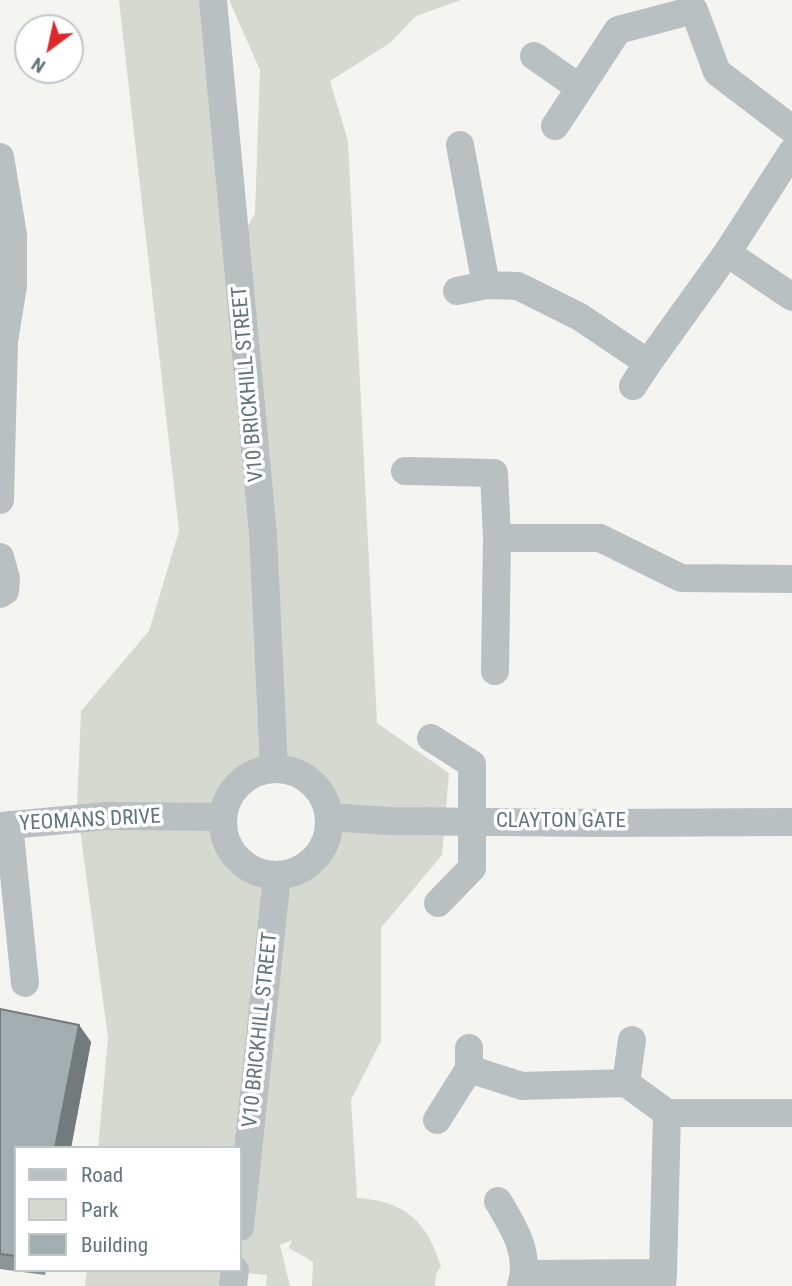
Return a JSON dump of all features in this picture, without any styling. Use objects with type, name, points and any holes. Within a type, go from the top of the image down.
[{"type":"street","name":"V10 BRICKHILL STREET","points":[[213,0],[263,534],[274,768]]},
{"type":"street","points":[[555,126],[618,30],[693,5],[718,72],[792,129]]},
{"type":"street","points":[[534,56],[580,88]]},
{"type":"street","points":[[460,145],[486,285]]},
{"type":"street","points":[[457,291],[486,285],[518,286],[580,317],[641,375],[727,253],[792,152]]},
{"type":"street","points":[[0,157],[13,235],[13,286],[4,341],[0,500]]},
{"type":"street","points":[[727,253],[792,297]]},
{"type":"street","points":[[405,471],[494,473],[495,671]]},
{"type":"street","points":[[496,538],[600,538],[681,578],[792,579]]},
{"type":"street","points":[[0,557],[6,579],[5,591],[0,594]]},
{"type":"street","points":[[430,738],[472,764],[472,868],[438,903]]},
{"type":"street","points":[[274,768],[295,772],[314,785],[325,801],[329,817],[327,838],[320,853],[306,866],[277,876],[257,873],[236,858],[225,841],[222,817],[229,795],[240,782],[257,771],[274,768]]},
{"type":"street","name":"YEOMANS DRIVE","points":[[4,826],[107,816],[222,817]]},
{"type":"street","name":"CLAYTON GATE","points":[[329,817],[473,822],[792,822]]},
{"type":"street","points":[[4,826],[25,983]]},
{"type":"street","name":"V10 BRICKHILL STREET","points":[[242,1208],[277,876]]},
{"type":"street","points":[[626,1083],[632,1040]]},
{"type":"street","points":[[437,1120],[469,1058],[523,1086],[626,1083],[667,1113],[792,1113]]},
{"type":"street","points":[[498,1201],[520,1239],[523,1280],[662,1280],[667,1113]]},
{"type":"green space","points":[[119,0],[213,0],[236,248],[255,213],[260,70],[229,0],[461,0],[416,16],[390,43],[330,81],[348,141],[377,723],[449,773],[442,855],[381,928],[381,1041],[351,1100],[357,1198],[374,1200],[401,1209],[421,1226],[429,1237],[441,1267],[436,1274],[435,1286],[312,1286],[313,1262],[289,1248],[292,1240],[280,1245],[290,1286],[266,1286],[267,1275],[235,1272],[242,1272],[242,1146],[98,1146],[108,1038],[77,807],[81,711],[149,631],[179,531]],"holes":[[[274,768],[295,772],[316,786],[327,805],[328,825],[322,846],[310,863],[293,874],[272,877],[250,868],[233,853],[225,841],[221,815],[231,793],[250,777]]]},
{"type":"green space","points":[[87,1272],[235,1272],[233,1286],[85,1286]]},
{"type":"building","points":[[0,1009],[79,1025],[55,1146],[14,1146],[14,1256],[0,1254]]}]
